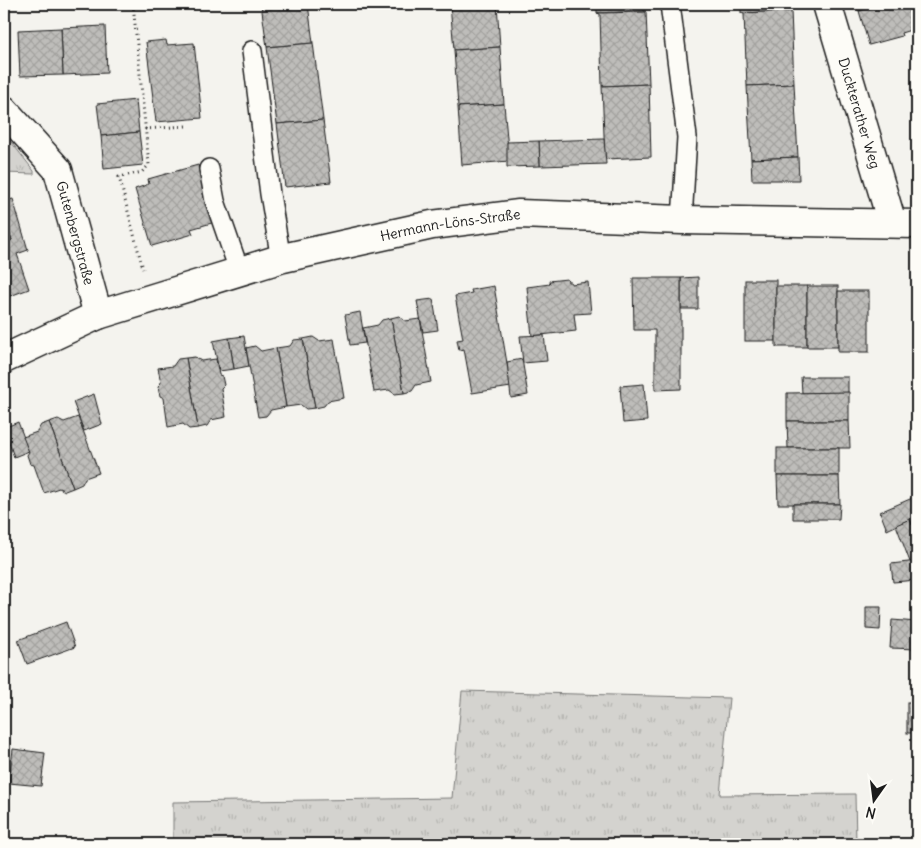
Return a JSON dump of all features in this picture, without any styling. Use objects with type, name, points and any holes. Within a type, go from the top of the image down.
[{"type":"street","name":"Duckterather Weg","points":[[827,4],[904,223]]},
{"type":"street","name":"Gutenbergstraße","points":[[4,110],[58,170],[98,315]]},
{"type":"street","name":"Hermann-Löns-Straße","points":[[4,359],[98,315],[240,273],[283,258],[432,225],[518,214],[682,220],[904,223]]},
{"type":"lane","points":[[670,4],[687,137],[682,220]]},
{"type":"lane","points":[[252,50],[270,194],[281,260]]},
{"type":"lane","points":[[209,169],[215,201],[240,273]]},
{"type":"path","points":[[132,4],[149,165],[142,172],[119,177],[151,299]]},
{"type":"path","points":[[145,129],[186,126]]},
{"type":"green space","points":[[4,133],[34,171],[34,174],[4,173]]},
{"type":"green space","points":[[462,691],[729,698],[720,795],[855,794],[856,844],[173,844],[173,802],[452,798]]},
{"type":"building","points":[[261,4],[308,4],[313,43],[267,47]]},
{"type":"building","points":[[450,4],[497,4],[500,47],[454,50]]},
{"type":"building","points":[[597,4],[643,4],[644,11],[646,11],[597,13]]},
{"type":"building","points":[[741,4],[788,4],[788,10],[791,11],[741,13]]},
{"type":"building","points":[[857,4],[883,4],[859,11]]},
{"type":"building","points":[[883,4],[893,4],[895,10],[908,6],[914,29],[901,33],[902,36],[869,45],[859,11]]},
{"type":"building","points":[[791,11],[794,84],[747,86],[744,14],[741,13]]},
{"type":"building","points":[[646,12],[649,84],[602,86],[600,14],[597,13]]},
{"type":"building","points":[[105,26],[107,73],[63,75],[61,28]]},
{"type":"building","points":[[61,28],[63,75],[20,76],[18,30]]},
{"type":"building","points":[[166,40],[167,45],[194,43],[202,118],[156,122],[146,42]]},
{"type":"building","points":[[313,43],[323,120],[277,124],[267,47]]},
{"type":"building","points":[[500,47],[504,104],[458,107],[454,50]]},
{"type":"building","points":[[649,84],[651,157],[605,159],[602,86]]},
{"type":"building","points":[[794,84],[798,157],[751,159],[747,86]]},
{"type":"building","points":[[136,100],[139,132],[101,136],[97,104]]},
{"type":"building","points":[[504,104],[509,161],[462,165],[458,107]]},
{"type":"building","points":[[323,120],[331,182],[285,187],[277,124]]},
{"type":"building","points":[[139,132],[143,165],[104,169],[101,136]]},
{"type":"building","points":[[604,139],[606,164],[540,166],[539,141]]},
{"type":"building","points":[[539,141],[540,166],[507,167],[507,142]]},
{"type":"building","points":[[798,157],[799,180],[752,180],[751,159]]},
{"type":"building","points":[[198,165],[215,222],[191,229],[193,234],[152,246],[135,189],[149,184],[148,179]]},
{"type":"building","points":[[13,199],[28,250],[17,254],[29,289],[10,296],[4,277],[4,242],[12,240],[4,217],[4,201]]},
{"type":"building","points":[[7,226],[12,240],[4,242],[4,228]]},
{"type":"building","points":[[4,277],[10,296],[4,298]]},
{"type":"building","points":[[698,277],[698,309],[681,309],[681,278]]},
{"type":"building","points":[[633,278],[681,278],[681,389],[655,390],[655,330],[634,330]]},
{"type":"building","points":[[567,279],[571,284],[588,282],[591,313],[574,314],[576,331],[532,336],[527,287],[550,284],[549,281]]},
{"type":"building","points":[[745,280],[776,280],[776,341],[745,341]]},
{"type":"building","points":[[494,286],[511,387],[472,393],[464,349],[459,350],[457,340],[463,339],[455,296],[472,293],[471,290]]},
{"type":"building","points":[[776,286],[807,286],[807,347],[776,347]]},
{"type":"building","points":[[807,286],[838,286],[838,347],[807,347]]},
{"type":"building","points":[[838,291],[869,291],[869,352],[838,352]]},
{"type":"building","points":[[433,299],[438,330],[423,332],[417,301]]},
{"type":"building","points":[[360,312],[365,343],[350,345],[345,315]]},
{"type":"building","points":[[399,316],[405,321],[420,319],[431,382],[416,385],[412,391],[404,393],[391,318]]},
{"type":"building","points":[[391,318],[404,393],[395,394],[389,390],[374,392],[363,328],[378,325],[382,320]]},
{"type":"building","points":[[544,335],[547,361],[523,363],[520,336]]},
{"type":"building","points":[[244,336],[249,366],[234,369],[229,338]]},
{"type":"building","points":[[313,337],[319,341],[334,339],[344,398],[328,401],[324,406],[315,408],[303,339]]},
{"type":"building","points":[[229,338],[234,369],[219,371],[213,341]]},
{"type":"building","points":[[303,339],[315,408],[306,409],[301,405],[286,407],[276,348],[290,346],[294,340]]},
{"type":"building","points":[[255,346],[261,351],[276,348],[286,407],[271,410],[266,416],[258,417],[246,348]]},
{"type":"building","points":[[195,357],[201,361],[216,359],[219,375],[222,376],[224,385],[221,388],[226,417],[211,420],[207,426],[198,428],[186,358]]},
{"type":"building","points":[[186,358],[198,428],[189,429],[183,424],[168,427],[164,398],[160,396],[158,386],[161,383],[158,368],[173,366],[178,359]]},
{"type":"building","points":[[522,359],[528,395],[511,398],[507,362]]},
{"type":"building","points":[[801,377],[848,377],[848,393],[802,393]]},
{"type":"building","points":[[644,384],[647,421],[623,423],[620,386]]},
{"type":"building","points":[[849,392],[849,421],[787,421],[787,393]]},
{"type":"building","points":[[94,394],[102,424],[84,431],[73,402]]},
{"type":"building","points":[[78,417],[99,473],[85,478],[82,484],[73,488],[49,422],[58,419],[64,422]]},
{"type":"building","points":[[787,421],[849,421],[850,448],[788,448]]},
{"type":"building","points":[[18,422],[29,451],[14,457],[4,428]]},
{"type":"building","points":[[49,422],[73,488],[65,491],[59,488],[44,493],[34,465],[30,464],[27,455],[29,452],[23,437],[37,432],[41,425]]},
{"type":"building","points":[[777,448],[839,448],[839,476],[777,476]]},
{"type":"building","points":[[777,476],[839,476],[840,504],[778,504]]},
{"type":"building","points":[[917,496],[917,523],[912,525],[910,519],[887,530],[880,512]]},
{"type":"building","points":[[793,504],[840,504],[839,519],[793,519]]},
{"type":"building","points":[[910,519],[912,525],[917,523],[917,561],[910,562],[896,525]]},
{"type":"building","points":[[917,561],[917,580],[893,582],[891,564]]},
{"type":"building","points":[[866,607],[881,607],[880,630],[866,629]]},
{"type":"building","points":[[892,620],[917,622],[917,649],[890,648]]},
{"type":"building","points":[[66,622],[75,647],[27,664],[18,640]]},
{"type":"building","points":[[907,702],[917,702],[917,733],[907,733]]},
{"type":"building","points":[[13,749],[45,753],[41,786],[9,783]]}]
